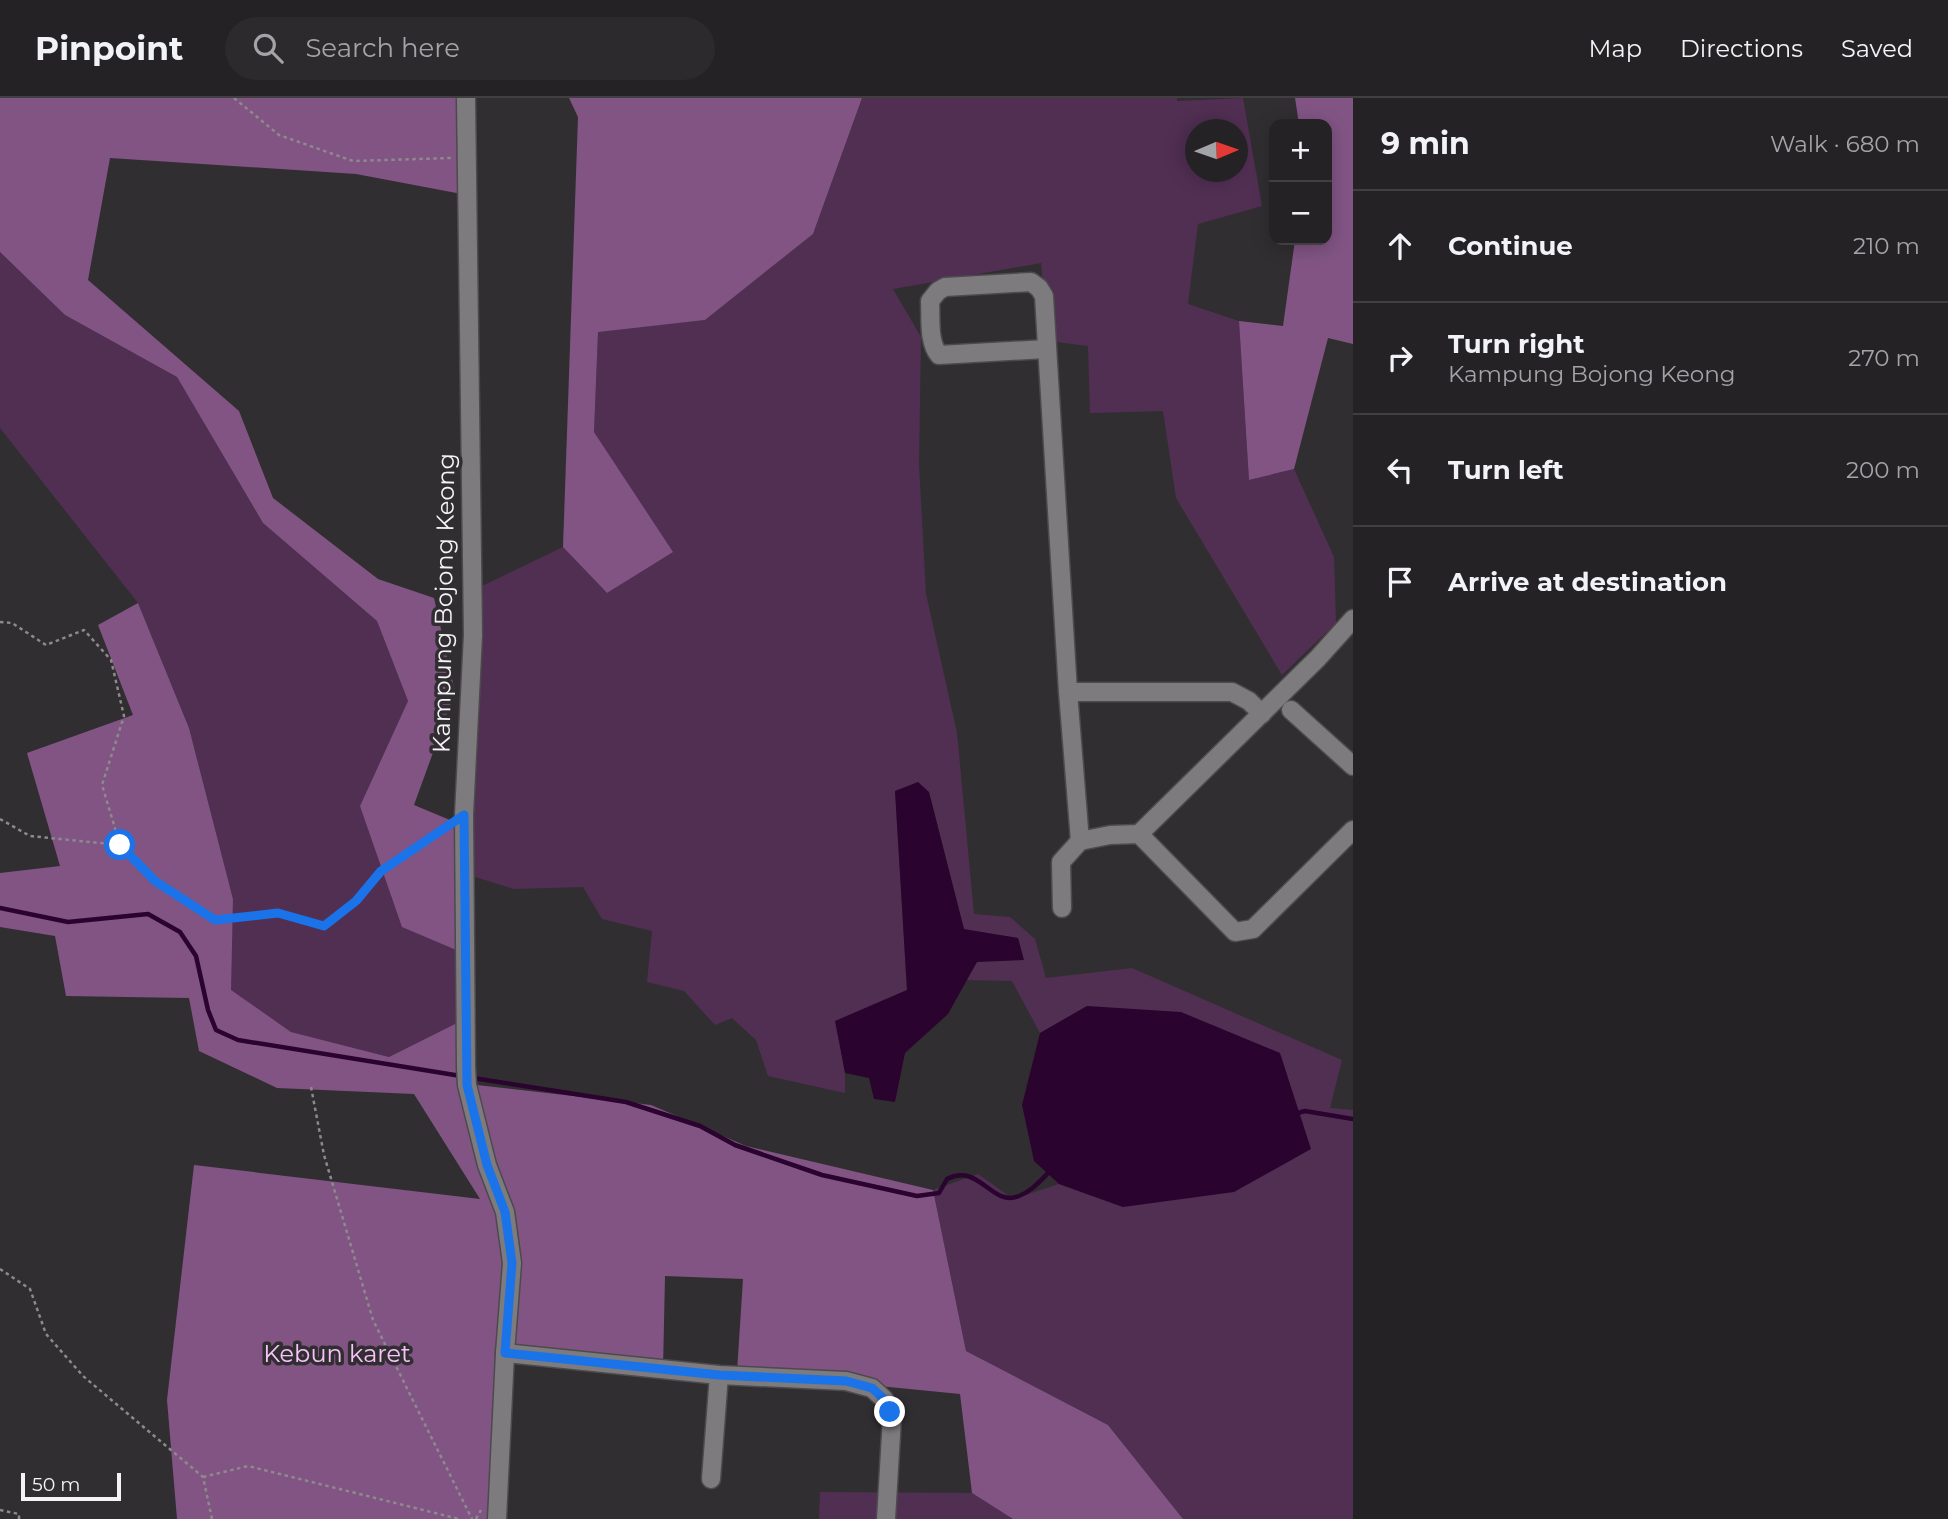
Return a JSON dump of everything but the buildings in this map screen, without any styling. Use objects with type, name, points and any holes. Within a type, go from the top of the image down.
[{"type":"street","name":"Kampung Bojong Keong","points":[[466,98],[473,635],[464,815],[466,1067],[467,1085],[487,1165],[505,1212],[512,1263],[497,1519]]},
{"type":"street","points":[[1039,349],[939,355],[932,342],[929,301],[938,290],[945,287],[1031,282],[1044,296],[1039,349],[1080,841]]},
{"type":"street","points":[[1062,908],[1061,862],[1080,841],[1110,835],[1139,834],[1318,659],[1353,619]]},
{"type":"street","points":[[1068,692],[1233,692],[1250,701],[1262,714]]},
{"type":"street","points":[[1291,710],[1353,766]]},
{"type":"street","points":[[1139,834],[1235,932],[1253,929],[1353,830]]},
{"type":"street","points":[[505,1353],[719,1375],[846,1381],[872,1388],[884,1399],[892,1418],[886,1519]]},
{"type":"street","points":[[711,1479],[719,1375]]},
{"type":"path","points":[[234,98],[279,135],[353,161],[466,157]]},
{"type":"path","points":[[0,622],[12,623],[46,645],[84,630],[111,660],[124,716],[102,785],[120,845],[155,881],[215,920],[278,913],[324,926],[356,901],[381,871],[464,815]]},
{"type":"path","points":[[0,819],[30,836],[120,845]]},
{"type":"path","points":[[311,1087],[324,1155],[373,1320],[472,1519]]},
{"type":"path","points":[[0,1269],[30,1289],[46,1334],[83,1376],[203,1477],[212,1519]]},
{"type":"path","points":[[203,1477],[248,1466],[459,1519]]},
{"type":"path","points":[[0,1510],[19,1514],[19,1519]]},
{"type":"shaded area","points":[[862,98],[1177,98],[1177,101],[1243,98],[1247,119],[1185,119],[1185,182],[1248,182],[1248,126],[1262,206],[1198,224],[1188,304],[1239,321],[1249,480],[1294,469],[1334,557],[1336,623],[1282,675],[1176,498],[1163,411],[1090,413],[1088,346],[1048,341],[1041,263],[893,289],[921,337],[919,465],[926,594],[957,733],[974,914],[1010,917],[1035,939],[1046,978],[1132,968],[1342,1060],[1330,1108],[1353,1110],[1353,1519],[1183,1519],[1108,1425],[966,1351],[933,1190],[978,1174],[1013,1199],[1059,1184],[1123,1207],[1087,1006],[1040,1033],[1012,981],[966,980],[977,961],[1023,960],[1018,938],[964,930],[929,792],[895,791],[907,990],[836,1021],[845,1073],[845,1093],[768,1076],[756,1040],[732,1018],[715,1025],[684,991],[647,982],[652,931],[602,919],[583,887],[514,889],[469,875],[478,588],[563,547],[607,593],[672,551],[594,432],[598,331],[705,320],[813,234]]},
{"type":"shaded area","points":[[0,252],[65,315],[177,377],[263,523],[377,621],[408,701],[360,806],[468,955],[467,1018],[389,1057],[291,1032],[230,990],[233,899],[189,728],[138,603],[0,428]]},
{"type":"shaded area","points":[[918,782],[929,792],[964,929],[1018,938],[1024,960],[977,962],[948,1014],[905,1053],[895,1102],[874,1099],[869,1078],[845,1073],[835,1021],[907,990],[895,791]]},
{"type":"shaded area","points":[[1087,1006],[1181,1012],[1280,1053],[1311,1149],[1234,1192],[1123,1207],[1059,1184],[1034,1161],[1022,1105],[1040,1033]]},
{"type":"shaded area","points":[[820,1492],[972,1493],[1013,1519],[819,1519]]},
{"type":"green space","points":[[0,98],[466,98],[467,195],[356,174],[110,158],[88,280],[239,411],[273,498],[378,579],[434,598],[455,692],[414,805],[469,828],[468,955],[402,927],[360,806],[408,701],[377,621],[263,523],[177,377],[65,315],[0,252]]},
{"type":"green space","points":[[569,98],[862,98],[813,234],[705,320],[598,332],[594,432],[673,552],[607,593],[563,547],[578,117]]},
{"type":"green space","points":[[1295,98],[1353,98],[1353,344],[1328,338],[1294,469],[1249,480],[1239,321],[1283,326],[1294,245],[1332,245],[1332,119],[1298,119]]},
{"type":"green space","name":"Kebun karet","points":[[138,603],[189,728],[233,899],[231,990],[291,1032],[389,1057],[467,1018],[468,1084],[651,1105],[746,1146],[933,1190],[966,1351],[1108,1425],[1183,1519],[1013,1519],[972,1493],[960,1394],[737,1372],[743,1279],[665,1276],[663,1369],[501,1350],[492,1519],[177,1519],[167,1400],[194,1165],[480,1199],[414,1094],[277,1088],[199,1051],[189,998],[66,996],[55,936],[0,927],[0,873],[60,866],[27,753],[133,715],[98,625]]},
{"type":"waterway","points":[[0,908],[68,922],[148,914],[180,932],[196,956],[208,1010],[216,1030],[238,1040],[461,1076]]},
{"type":"waterway","points":[[473,1078],[626,1102],[700,1126],[735,1145],[822,1175],[917,1196],[939,1193],[947,1179],[958,1175],[977,1180],[1001,1196],[1009,1198],[1028,1191],[1050,1171]]},
{"type":"waterway","points":[[1294,1114],[1305,1111],[1353,1119]]},
{"type":"route","points":[[120,845],[155,881],[215,920],[278,913],[324,926],[356,901],[381,871],[464,815],[467,1085],[487,1165],[505,1212],[512,1263],[505,1353],[719,1375],[846,1381],[872,1388],[884,1399],[890,1412]]}]
